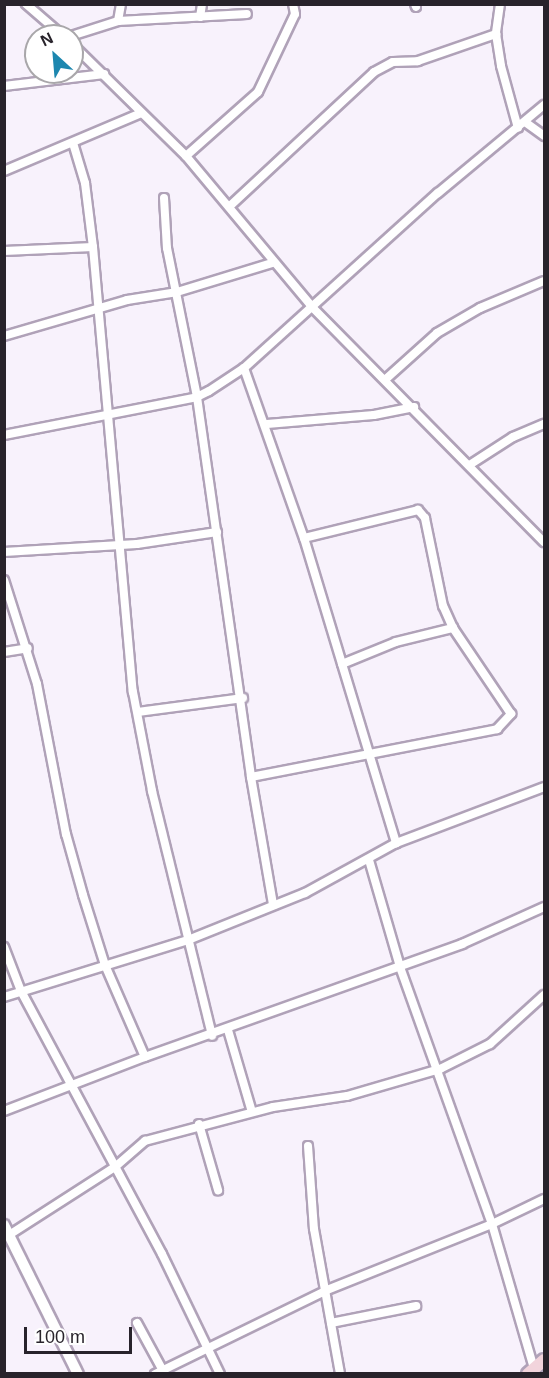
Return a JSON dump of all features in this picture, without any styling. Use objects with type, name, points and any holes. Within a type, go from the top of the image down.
[{"type":"main road","points":[[531,1371],[544,1360]]},
{"type":"street","points":[[26,4],[49,24]]},
{"type":"street","points":[[118,21],[121,4]]},
{"type":"street","points":[[200,17],[202,4]]},
{"type":"street","points":[[186,156],[258,92],[294,14],[293,4]]},
{"type":"street","points":[[500,4],[496,34],[518,128]]},
{"type":"street","points":[[84,32],[118,21],[247,14]]},
{"type":"street","points":[[231,205],[374,72],[393,62],[418,61],[496,34]]},
{"type":"street","points":[[84,55],[186,156],[231,205],[272,263],[314,308],[387,378],[544,542]]},
{"type":"street","points":[[4,86],[104,74]]},
{"type":"street","points":[[4,435],[197,397],[244,368],[314,308],[438,193],[544,105]]},
{"type":"street","points":[[4,171],[141,113]]},
{"type":"street","points":[[525,122],[544,136]]},
{"type":"street","points":[[73,143],[85,183],[93,248],[119,546],[138,712],[188,940],[212,1036]]},
{"type":"street","points":[[164,198],[167,248],[197,397],[243,698],[251,777],[273,905]]},
{"type":"street","points":[[4,250],[93,248]]},
{"type":"street","points":[[4,336],[98,309],[177,292],[272,263]]},
{"type":"street","points":[[387,378],[437,333],[480,308],[544,281]]},
{"type":"street","points":[[244,368],[267,424],[304,538],[396,843]]},
{"type":"street","points":[[267,424],[374,415],[414,407]]},
{"type":"street","points":[[471,464],[513,437],[544,424]]},
{"type":"street","points":[[251,777],[369,752],[497,729],[507,722],[511,714],[453,628],[443,606],[425,518],[418,510],[304,538]]},
{"type":"street","points":[[4,552],[119,546],[217,532]]},
{"type":"street","points":[[4,580],[28,648],[66,834],[105,965],[145,1057]]},
{"type":"street","points":[[342,664],[396,642],[453,628]]},
{"type":"street","points":[[4,652],[28,648]]},
{"type":"street","points":[[138,712],[243,698]]},
{"type":"street","points":[[4,997],[188,940],[273,905],[369,860],[396,843],[544,787]]},
{"type":"street","points":[[369,860],[400,967],[440,1069],[492,1224],[531,1371]]},
{"type":"street","points":[[4,1112],[74,1087],[145,1057],[212,1036],[462,945],[544,907]]},
{"type":"street","points":[[4,947],[21,991],[210,1346],[220,1374]]},
{"type":"street","points":[[78,1374],[7,1230],[115,1167],[145,1141],[199,1124],[252,1112],[347,1096],[440,1069],[490,1044],[544,995]]},
{"type":"street","points":[[228,1030],[252,1112]]},
{"type":"street","points":[[199,1124],[218,1190]]},
{"type":"street","points":[[308,1146],[314,1229],[327,1290],[330,1323],[340,1374]]},
{"type":"street","points":[[137,1323],[159,1371],[327,1290],[492,1224],[544,1199]]},
{"type":"street","points":[[330,1323],[416,1306]]}]
